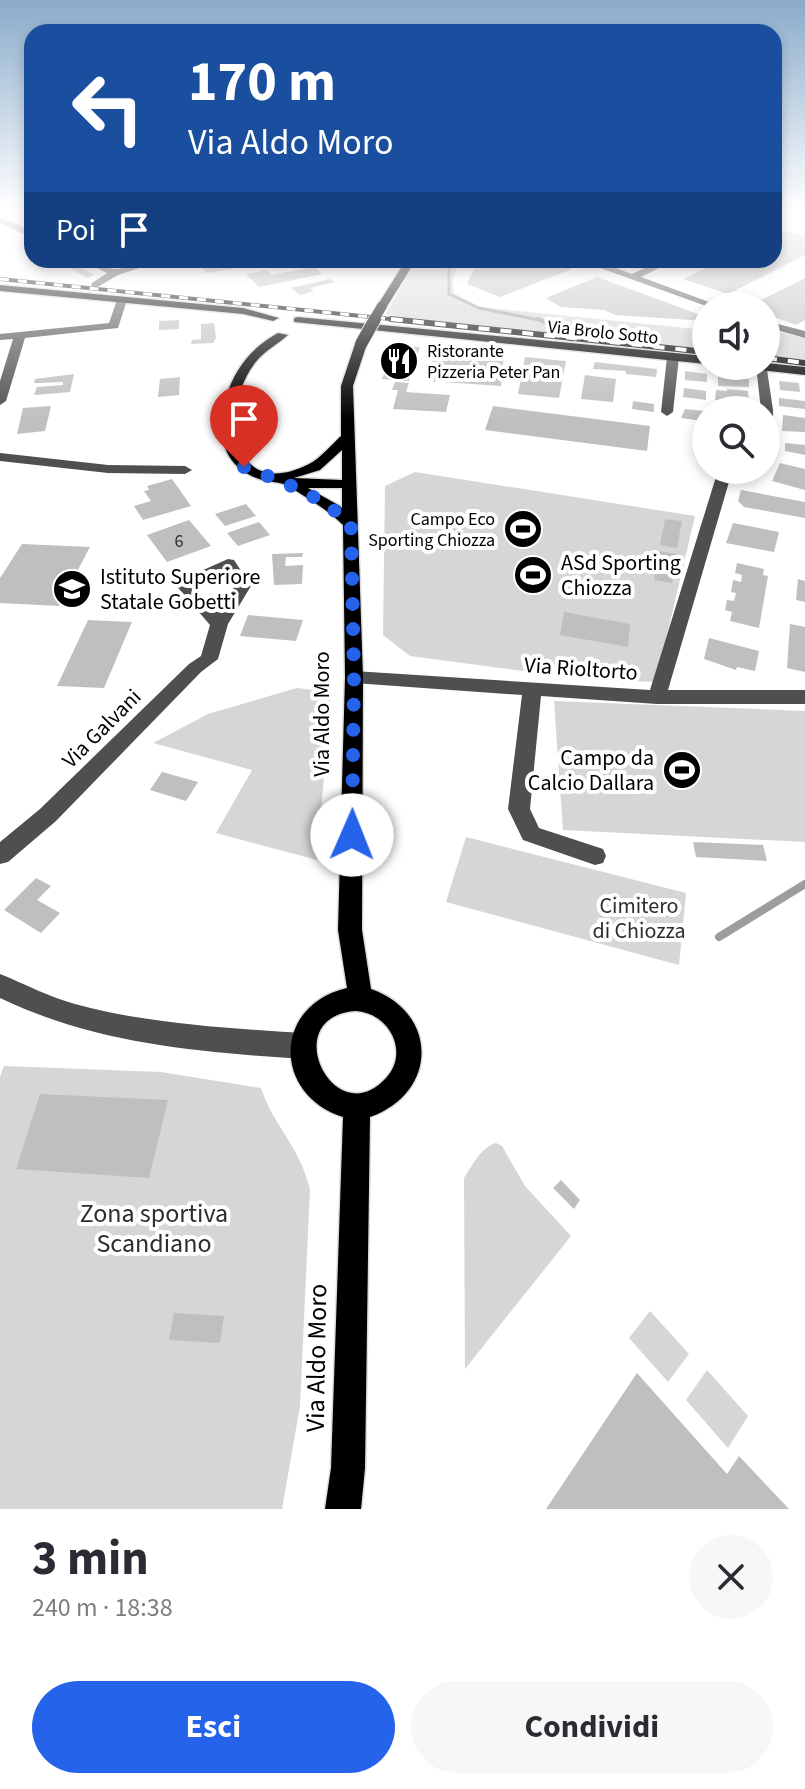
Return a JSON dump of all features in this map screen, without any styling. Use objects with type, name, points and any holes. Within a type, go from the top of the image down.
[{"type":"main road","name":"Via Aldo Moro","points":[[358,999],[350,930],[354,677],[347,386],[361,344],[399,278]]},
{"type":"main road","points":[[0,288],[198,307],[300,324]]},
{"type":"main road","points":[[198,307],[234,314],[282,335]]},
{"type":"main road","points":[[255,356],[261,327],[273,318]]},
{"type":"main road","points":[[300,324],[255,356],[234,387],[229,401],[228,437],[233,454],[244,467],[277,478],[307,483],[350,484]]},
{"type":"main road","name":"Via Brolo Sotto","points":[[300,324],[354,324],[692,359]]},
{"type":"main road","points":[[780,368],[805,371]]},
{"type":"main road","points":[[277,478],[315,467],[349,436]]},
{"type":"main road","points":[[277,478],[335,509],[351,525]]},
{"type":"main road","points":[[358,999],[386,1007],[397,1016],[405,1028],[409,1057],[397,1085],[386,1096],[357,1106],[331,1100],[312,1083],[303,1059],[303,1046],[311,1025],[327,1009],[358,999]]},
{"type":"main road","name":"Via Aldo Moro","points":[[343,1509],[348,1468],[357,1106]]},
{"type":"main road","name":"Via Aldo Moro","points":[[348,1468],[352,1509]]},
{"type":"street","points":[[96,285],[106,278]]},
{"type":"street","points":[[637,278],[692,298]]},
{"type":"street","points":[[0,337],[114,326],[122,300]]},
{"type":"street","points":[[780,328],[805,335]]},
{"type":"street","points":[[0,401],[20,335]]},
{"type":"street","points":[[667,412],[673,357]]},
{"type":"street","points":[[0,457],[108,469],[185,470]]},
{"type":"street","points":[[657,697],[721,484]]},
{"type":"street","name":"Via Galvani","points":[[0,855],[48,815],[195,668],[209,659],[219,624]]},
{"type":"street","name":"Via Rioltorto","points":[[354,677],[657,697],[805,697]]},
{"type":"street","points":[[532,690],[519,809],[531,834],[595,856]]},
{"type":"street","points":[[0,986],[50,1010],[109,1026],[156,1034],[303,1046]]},
{"type":"green space","points":[[406,278],[453,278],[454,293],[479,307],[692,329],[692,348],[385,315]]},
{"type":"green space","points":[[780,332],[805,338],[805,360],[780,357]]},
{"type":"green space","name":"ASd Sporting Chiozza","points":[[415,472],[695,516],[656,682],[584,679],[410,656],[383,635],[385,486]]},
{"type":"green space","points":[[297,688],[331,692],[317,860],[216,833],[252,770],[153,743],[208,714]]},
{"type":"green space","name":"Campo da Calcio Dallara","points":[[554,701],[805,711],[805,842],[563,830]]},
{"type":"green space","name":"Cimitero di Chiozza","points":[[466,837],[686,893],[679,965],[446,902]]},
{"type":"green space","name":"Zona sportiva Scandiano","points":[[4,1066],[161,1072],[261,1088],[300,1160],[310,1189],[300,1406],[282,1509],[0,1509],[0,1077]]},
{"type":"green space","points":[[496,1143],[502,1146],[525,1186],[571,1236],[465,1369],[464,1178],[481,1153]]},
{"type":"green space","points":[[650,1311],[689,1354],[668,1382],[629,1338]]},
{"type":"green space","points":[[707,1370],[748,1416],[728,1448],[686,1400]]},
{"type":"building","points":[[250,278],[301,278],[259,287]]},
{"type":"building","points":[[470,278],[548,278],[500,297],[467,284]]},
{"type":"building","points":[[594,278],[601,278],[692,312],[692,320],[615,315],[604,310],[561,307],[546,298]]},
{"type":"building","points":[[759,278],[732,292],[722,292],[683,279]]},
{"type":"building","points":[[805,278],[805,320],[796,325],[780,319],[780,292],[777,292]]},
{"type":"building","points":[[330,279],[335,282],[310,288],[314,291],[300,295],[291,288]]},
{"type":"building","points":[[179,320],[179,329],[159,330],[159,321]]},
{"type":"building","points":[[214,323],[216,338],[213,343],[191,344],[192,340],[201,339],[201,324]]},
{"type":"building","points":[[395,346],[420,347],[409,381],[382,379]]},
{"type":"building","points":[[435,350],[504,354],[501,386],[428,381]]},
{"type":"building","points":[[525,357],[566,361],[559,398],[518,394]]},
{"type":"building","points":[[595,362],[657,369],[656,377],[593,369]]},
{"type":"building","points":[[685,371],[692,372],[692,380],[707,382],[685,380]]},
{"type":"building","points":[[74,374],[70,392],[34,395],[37,387],[63,385],[63,382],[34,383],[35,379]]},
{"type":"building","points":[[585,375],[616,379],[613,402],[581,399]]},
{"type":"building","points":[[180,377],[179,395],[158,397],[160,379]]},
{"type":"building","points":[[718,380],[749,380],[749,387],[718,386]]},
{"type":"building","points":[[779,381],[799,383],[800,392],[780,390]]},
{"type":"building","points":[[395,382],[409,383],[406,392],[450,395],[446,412],[393,409],[398,390],[392,390]]},
{"type":"building","points":[[684,388],[706,391],[706,396],[683,397]]},
{"type":"building","points":[[716,390],[748,391],[748,396],[715,396]]},
{"type":"building","points":[[780,398],[805,401],[805,409],[780,406]]},
{"type":"building","points":[[633,401],[654,404],[654,412],[632,409]]},
{"type":"building","points":[[51,406],[45,431],[17,434],[23,408]]},
{"type":"building","points":[[493,406],[650,426],[647,451],[485,430]]},
{"type":"building","points":[[685,409],[692,410],[692,420],[681,418]]},
{"type":"building","points":[[783,415],[805,418],[805,432],[782,431]]},
{"type":"building","points":[[785,443],[805,445],[805,455],[785,451]]},
{"type":"building","points":[[780,463],[805,469],[805,490],[780,483]]},
{"type":"building","points":[[172,479],[191,506],[143,520],[134,506],[151,501],[144,491],[149,490],[147,486]]},
{"type":"building","points":[[741,490],[805,502],[805,518],[744,507],[738,501]]},
{"type":"building","points":[[246,504],[256,516],[225,526],[215,514]]},
{"type":"building","points":[[665,519],[682,521],[677,548],[660,545]]},
{"type":"building","points":[[189,520],[211,546],[167,562],[147,535]]},
{"type":"building","points":[[259,522],[270,535],[238,546],[227,533]]},
{"type":"building","points":[[733,523],[779,532],[774,552],[726,543]]},
{"type":"building","points":[[22,544],[90,547],[59,606],[0,603],[0,578]]},
{"type":"building","points":[[660,551],[677,554],[672,583],[654,580]]},
{"type":"building","points":[[303,553],[302,557],[286,557],[285,566],[303,565],[302,584],[274,585],[272,554]]},
{"type":"building","points":[[737,563],[764,569],[763,575],[768,576],[759,628],[730,621],[732,612],[725,610],[727,600],[734,601],[736,593],[731,592],[733,580],[741,582],[742,575],[735,573]]},
{"type":"building","points":[[798,579],[805,581],[805,602],[796,600]]},
{"type":"building","points":[[564,612],[630,624],[628,647],[560,635]]},
{"type":"building","points":[[248,615],[303,620],[296,641],[240,636]]},
{"type":"building","points":[[88,620],[132,622],[104,688],[57,686]]},
{"type":"building","points":[[790,624],[805,627],[805,672],[787,668]]},
{"type":"building","points":[[709,638],[759,651],[755,671],[737,667],[736,670],[704,659]]},
{"type":"building","points":[[162,772],[198,782],[186,801],[150,790]]},
{"type":"building","points":[[693,842],[763,845],[767,861],[696,857]]},
{"type":"building","points":[[36,878],[51,886],[37,900],[60,913],[41,933],[4,910]]},
{"type":"building","points":[[40,1094],[168,1100],[149,1178],[16,1169]]},
{"type":"building","points":[[561,1180],[580,1200],[574,1209],[553,1188]]},
{"type":"building","points":[[174,1313],[224,1316],[220,1343],[169,1340]]},
{"type":"building","points":[[637,1373],[727,1474],[739,1456],[789,1509],[546,1509]]},
{"type":"waterway","points":[[449,278],[449,294],[479,308],[541,320]]},
{"type":"waterway","points":[[541,320],[561,330],[571,341]]},
{"type":"waterway","points":[[719,937],[805,884]]},
{"type":"railway","points":[[0,279],[410,321]]},
{"type":"railway","points":[[391,319],[692,351]]},
{"type":"railway","points":[[780,360],[805,363]]},
{"type":"place","name":"Ristorante Pizzeria Peter Pan","points":[[399,361]]},
{"type":"place","name":"Campo Eco Sporting Chiozza","points":[[523,529]]},
{"type":"place","name":"ASd Sporting Chiozza","points":[[533,575]]},
{"type":"place","name":"Istituto Superiore Statale Gobetti","points":[[72,589]]},
{"type":"place","name":"Campo da Calcio Dallara","points":[[682,770]]},
{"type":"route","points":[[244,467],[277,478],[318,499],[335,509],[351,525],[354,677],[352,835]]}]
